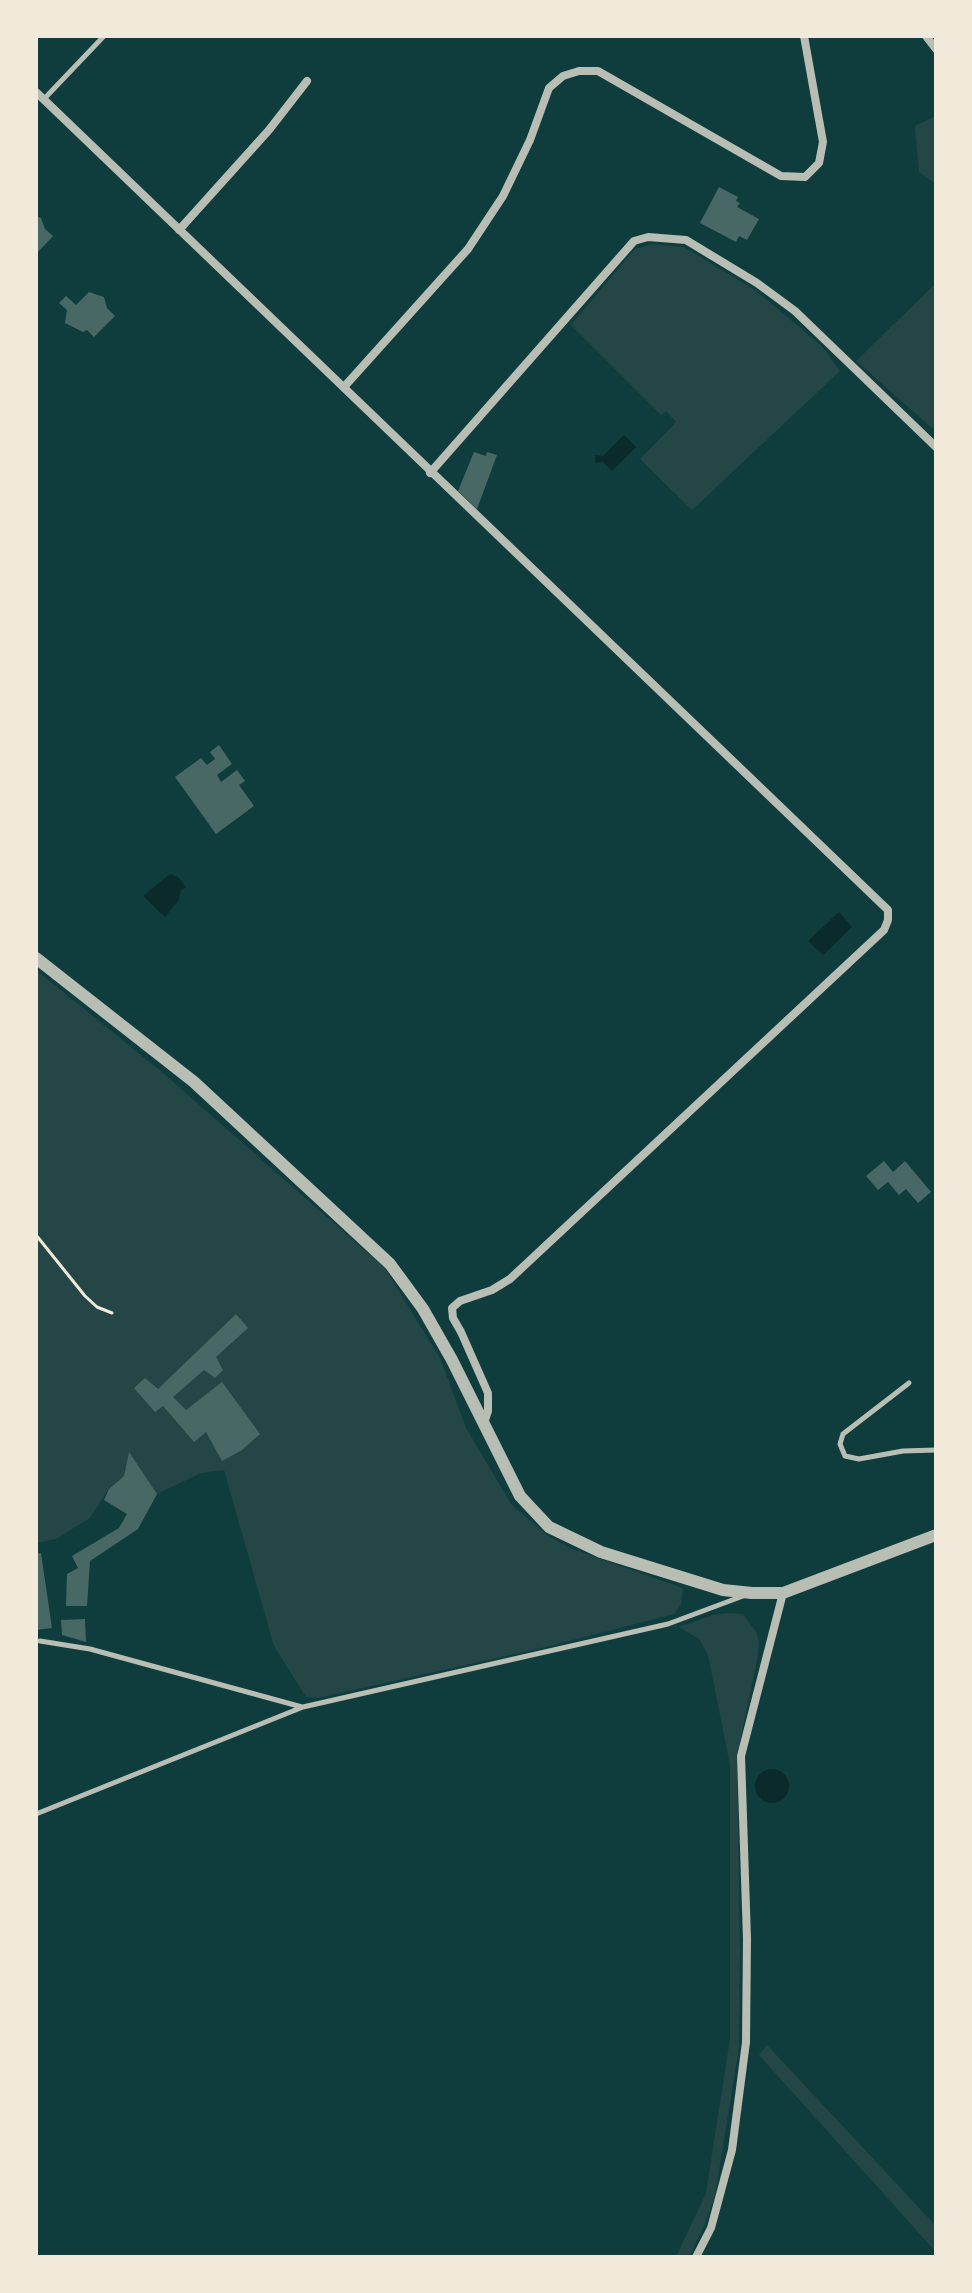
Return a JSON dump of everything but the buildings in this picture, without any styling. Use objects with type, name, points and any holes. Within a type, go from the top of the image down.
[{"type":"street","points":[[344,387],[468,249],[503,196],[530,140],[549,88],[563,76],[579,71],[598,71],[781,176],[805,177],[819,163],[823,142],[804,36]]},
{"type":"street","points":[[926,36],[936,49]]},
{"type":"street","points":[[179,230],[269,130],[307,81]]},
{"type":"street","points":[[36,92],[888,910],[884,930],[510,1279],[492,1290],[460,1301],[452,1308],[453,1318],[488,1393],[488,1411],[483,1423]]},
{"type":"street","points":[[430,473],[634,241],[648,237],[686,240],[757,283],[795,311],[936,447]]},
{"type":"street","points":[[36,958],[194,1082],[390,1264],[423,1309],[452,1360],[520,1496],[549,1527],[601,1552],[723,1590],[752,1593],[783,1593],[936,1535]]},
{"type":"street","points":[[696,2257],[711,2228],[732,2150],[744,2057],[747,1939],[741,1756],[783,1593]]},
{"type":"lane","points":[[44,99],[104,36]]},
{"type":"lane","points":[[909,1383],[843,1434],[840,1444],[845,1456],[859,1459],[903,1451],[936,1450]]},
{"type":"lane","points":[[36,1814],[303,1707],[668,1624],[752,1593]]},
{"type":"lane","points":[[40,1641],[90,1649],[303,1707]]},
{"type":"path","points":[[36,1235],[85,1296],[97,1307],[112,1313]]},
{"type":"shaded area","points":[[936,116],[936,184],[919,172],[915,126]]},
{"type":"shaded area","points":[[653,244],[684,247],[755,290],[822,346],[840,371],[692,510],[640,459],[676,422],[666,411],[661,415],[571,325],[635,249]]},
{"type":"shaded area","points":[[936,283],[936,423],[932,428],[856,361]]},
{"type":"shaded area","points":[[624,435],[636,447],[612,471],[603,462],[595,463],[595,455],[603,456]]},
{"type":"shaded area","points":[[170,874],[178,877],[186,887],[165,917],[143,896]]},
{"type":"shaded area","points":[[839,912],[852,927],[823,955],[808,941]]},
{"type":"shaded area","points":[[36,970],[163,1073],[385,1268],[441,1360],[466,1428],[511,1504],[548,1536],[570,1548],[683,1588],[681,1604],[674,1614],[546,1647],[318,1698],[306,1697],[274,1646],[224,1470],[201,1473],[157,1494],[129,1453],[124,1476],[109,1489],[90,1518],[56,1539],[36,1543]]},
{"type":"shaded area","points":[[729,1613],[743,1614],[757,1633],[759,1644],[737,1755],[739,2048],[715,2195],[689,2257],[676,2257],[706,2193],[730,2039],[730,1765],[708,1655],[699,1639],[679,1627]]},
{"type":"shaded area","points":[[772,1769],[784,1774],[789,1786],[784,1798],[772,1803],[760,1798],[755,1786],[760,1774]]},
{"type":"shaded area","points":[[767,2045],[936,2226],[936,2252],[759,2055]]}]
